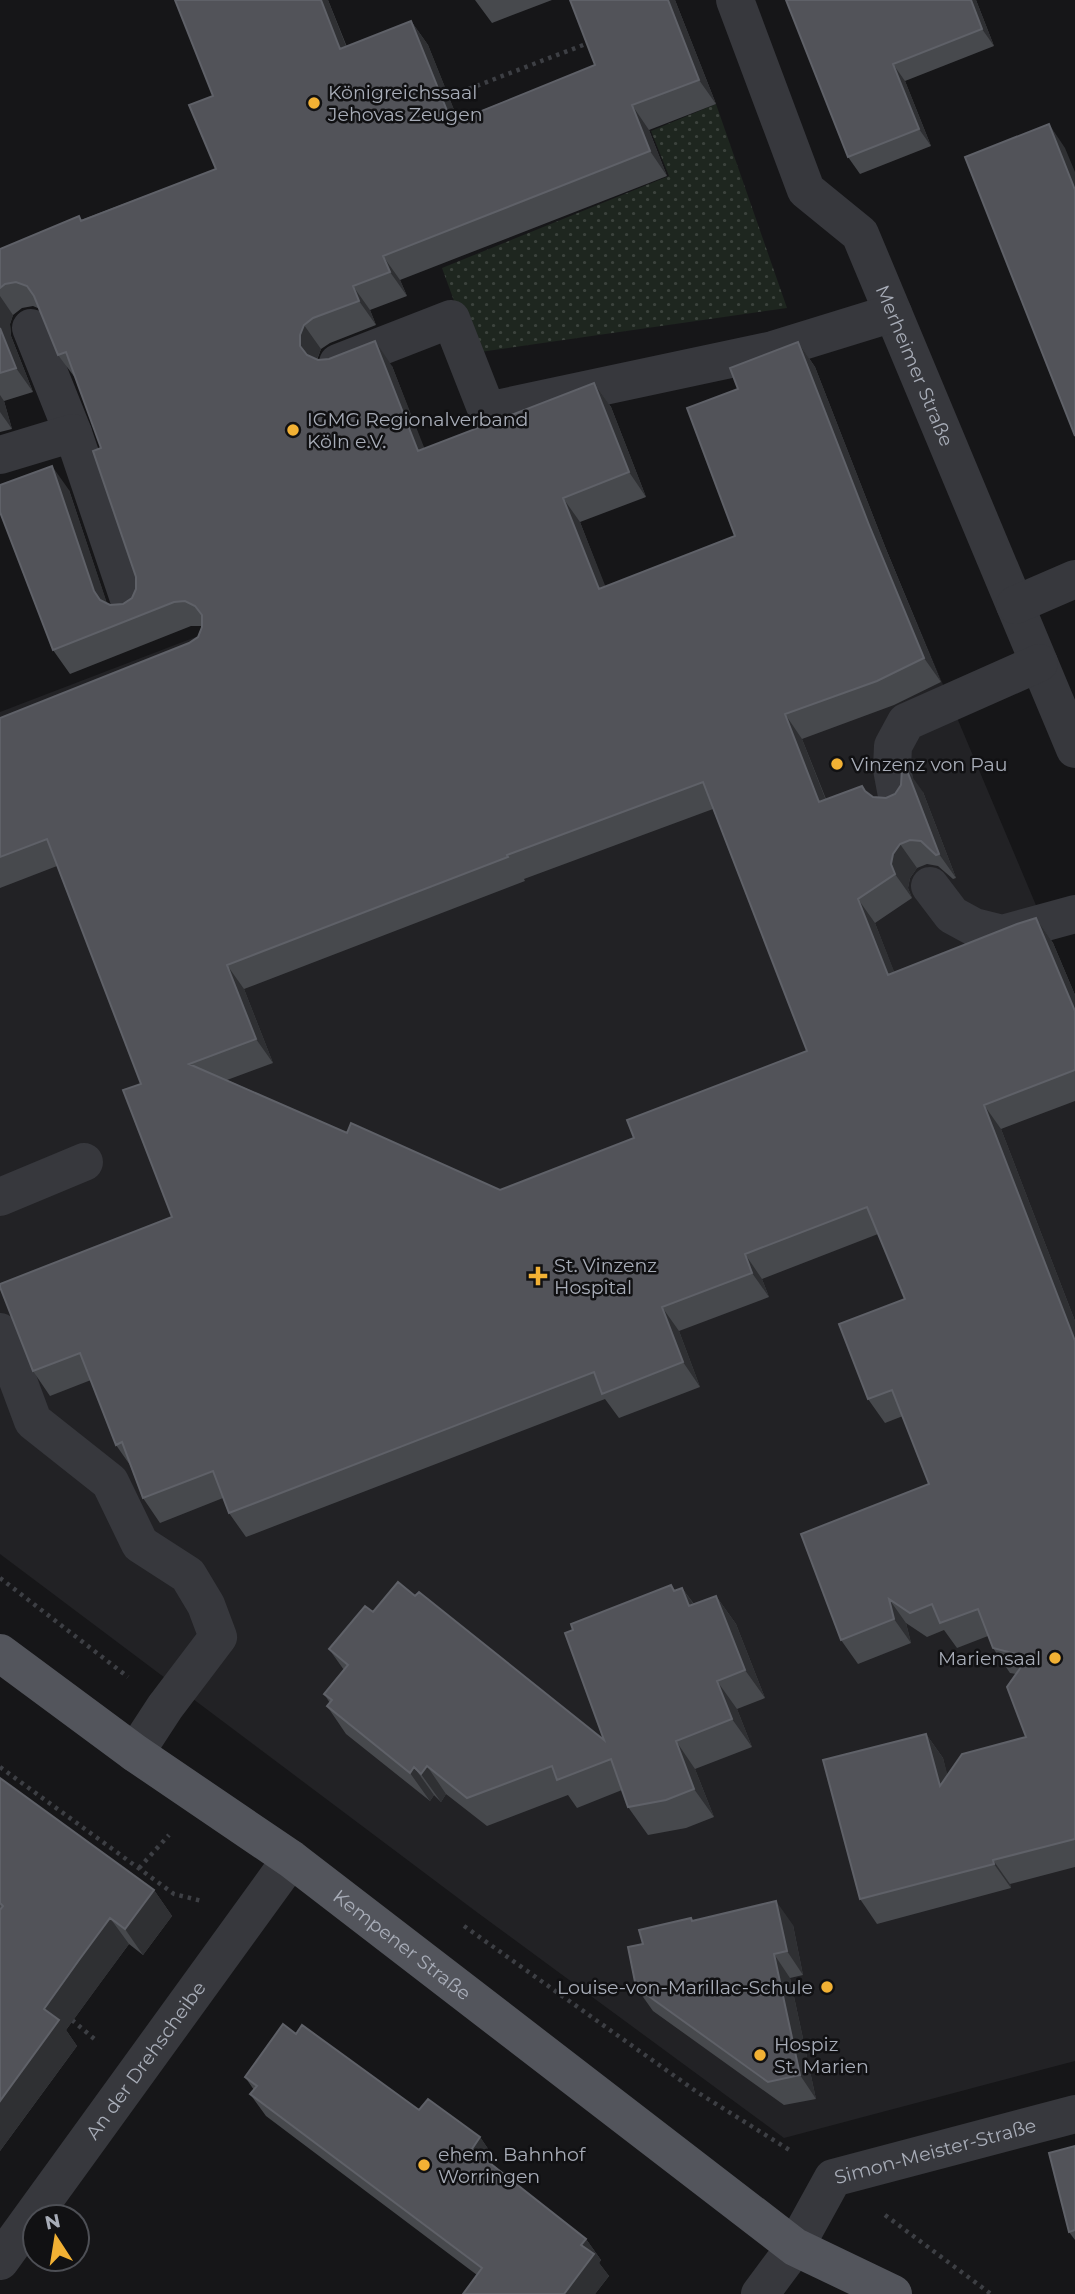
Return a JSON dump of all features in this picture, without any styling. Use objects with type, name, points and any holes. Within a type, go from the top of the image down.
[{"type":"main road","name":"Kempener Straße","points":[[0,1653],[135,1753],[291,1859],[795,2247],[893,2294]]},
{"type":"main road","name":"Kempener Straße","points":[[795,2247],[830,2294]]},
{"type":"street","name":"Merheimer Straße","points":[[735,0],[806,190],[860,234],[1075,749]]},
{"type":"street","points":[[338,363],[452,319],[487,411],[773,350],[893,313]]},
{"type":"street","points":[[31,328],[74,433],[132,608]]},
{"type":"street","points":[[0,455],[74,433]]},
{"type":"street","points":[[1015,605],[1075,579]]},
{"type":"street","points":[[898,801],[892,768],[893,746],[906,722],[1039,663]]},
{"type":"street","points":[[930,886],[952,915],[974,927],[1002,934],[1075,914]]},
{"type":"street","points":[[0,1197],[84,1162]]},
{"type":"street","points":[[0,1332],[33,1421],[110,1482],[140,1544],[188,1575],[206,1605],[218,1637],[135,1753]]},
{"type":"street","name":"An der Drehscheibe","points":[[0,2261],[291,1859]]},
{"type":"street","name":"Simon-Meister-Straße","points":[[760,2294],[795,2247],[833,2178],[1075,2115]]},
{"type":"path","points":[[433,102],[600,39]]},
{"type":"path","points":[[0,1578],[166,1707]]},
{"type":"path","points":[[0,1767],[174,1894],[251,1914]]},
{"type":"path","points":[[458,1922],[697,2092],[833,2178],[991,2294]]},
{"type":"shaded area","points":[[716,104],[787,308],[473,353],[442,268],[669,176],[651,131]]},
{"type":"shaded area","name":"St. Vinzenz Hospital","points":[[886,549],[1075,998],[1075,2061],[784,2138],[478,1913],[0,1554],[0,712],[240,620],[252,649]]},
{"type":"building","points":[[175,0],[321,0],[340,49],[411,21],[452,123],[595,65],[570,0],[668,0],[699,80],[632,105],[650,151],[383,256],[390,272],[353,286],[359,301],[313,318],[304,325],[300,346],[307,355],[318,360],[329,359],[375,341],[418,451],[594,383],[629,472],[563,498],[599,589],[735,536],[687,408],[738,389],[730,368],[798,342],[924,658],[877,681],[785,714],[819,802],[862,786],[873,797],[886,798],[895,794],[901,785],[902,769],[906,768],[939,854],[936,855],[921,841],[910,840],[900,844],[893,854],[891,864],[895,874],[858,899],[888,975],[1036,918],[1075,1011],[1075,1070],[984,1105],[1075,1341],[1075,1839],[993,1860],[994,1864],[860,1899],[823,1760],[926,1734],[940,1786],[962,1754],[1026,1737],[1007,1687],[1028,1657],[993,1648],[978,1609],[940,1623],[932,1604],[910,1613],[889,1599],[894,1619],[841,1640],[801,1534],[929,1484],[892,1390],[868,1399],[839,1324],[905,1299],[867,1207],[745,1254],[752,1273],[662,1307],[683,1362],[602,1394],[594,1372],[229,1513],[213,1471],[143,1498],[122,1442],[116,1445],[80,1353],[33,1371],[0,1284],[172,1217],[123,1090],[141,1084],[47,839],[0,857],[0,718],[189,643],[198,637],[202,627],[202,615],[195,606],[185,601],[174,602],[53,650],[0,512],[0,485],[52,466],[94,591],[100,600],[110,605],[123,604],[132,598],[136,589],[136,577],[93,451],[101,448],[66,352],[58,355],[34,296],[27,286],[16,282],[0,288],[0,249],[79,216],[81,221],[216,169],[189,105],[213,96]],"holes":[[[703,782],[807,1051],[627,1120],[634,1138],[500,1190],[351,1123],[347,1133],[189,1064],[256,1039],[227,965],[508,857],[507,855]]]},
{"type":"building","points":[[786,0],[971,0],[982,29],[893,64],[919,129],[848,157]]},
{"type":"building","points":[[1049,124],[1075,190],[1075,436],[965,157]]},
{"type":"building","points":[[0,328],[16,368],[0,373]]},
{"type":"building","points":[[398,1582],[415,1596],[419,1592],[604,1740],[565,1633],[573,1630],[571,1624],[671,1585],[674,1591],[682,1588],[689,1606],[716,1596],[745,1670],[717,1681],[732,1719],[676,1741],[694,1789],[666,1800],[628,1807],[611,1759],[557,1780],[552,1766],[467,1798],[427,1766],[421,1774],[414,1767],[410,1773],[327,1706],[332,1700],[324,1694],[348,1665],[329,1649],[365,1606],[373,1612]]},
{"type":"building","points":[[0,1778],[154,1890],[125,1929],[110,1918],[79,1960],[44,2009],[59,2020],[0,2101],[0,1910],[3,1906],[0,1903]]},
{"type":"building","name":"Hospiz St. Marien","points":[[776,1901],[787,1951],[774,1954],[800,2075],[768,2082],[636,1987],[628,1947],[643,1944],[639,1930],[691,1918],[692,1921]]},
{"type":"building","name":"ehem. Bahnhof Worringen","points":[[283,2024],[296,2034],[302,2025],[419,2110],[428,2099],[480,2137],[472,2149],[586,2239],[581,2245],[594,2254],[564,2294],[463,2294],[482,2268],[250,2094],[257,2086],[245,2077]]},
{"type":"building","points":[[1075,2146],[1075,2230],[1069,2232],[1049,2153]]},
{"type":"place","name":"Königreichssaal Jehovas Zeugen","points":[[314,103]]},
{"type":"place","name":"IGMG Regionalverband Köln e.V.","points":[[293,430]]},
{"type":"place","name":"Vinzenz von Pau","points":[[837,764]]},
{"type":"place","name":"St. Vinzenz Hospital","points":[[538,1276]]},
{"type":"place","name":"Mariensaal","points":[[1055,1658]]},
{"type":"place","name":"Louise-von-Marillac-Schule","points":[[827,1987]]},
{"type":"place","name":"Hospiz St. Marien","points":[[760,2055]]},
{"type":"place","name":"ehem. Bahnhof Worringen","points":[[424,2165]]}]
